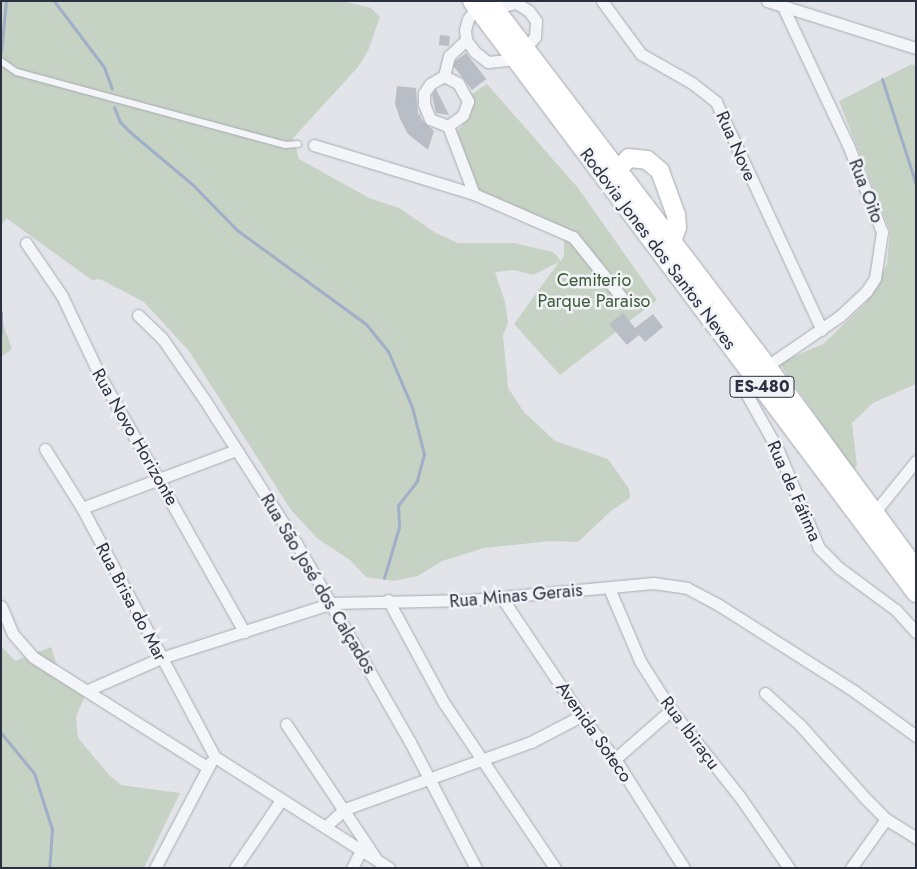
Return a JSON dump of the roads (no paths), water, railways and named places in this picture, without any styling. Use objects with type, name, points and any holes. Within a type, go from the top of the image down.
[{"type":"main road","name":"Rodovia Jones dos Santos Neves","points":[[483,4],[759,370],[874,513],[916,569]]},
{"type":"main road","points":[[612,174],[624,160],[639,158],[660,171],[676,216],[677,227],[672,242]]},
{"type":"main road","name":"Rodovia Jones dos Santos Neves","points":[[612,174],[672,242],[759,370],[916,593]]},
{"type":"street","name":"Rua Nove","points":[[602,1],[641,54],[692,83],[716,102],[822,330]]},
{"type":"street","points":[[767,1],[784,4],[916,48]]},
{"type":"street","points":[[466,40],[484,60],[521,54],[538,31],[533,15],[516,3],[483,4],[468,19],[466,40],[450,56],[444,76],[430,84],[424,93],[424,104],[430,119],[448,126],[474,194]]},
{"type":"street","name":"Rua Oito","points":[[759,370],[822,330],[866,292],[875,278],[882,232],[848,144],[784,4]]},
{"type":"street","points":[[444,76],[458,83],[468,102],[466,112],[448,126]]},
{"type":"street","points":[[314,144],[474,194],[573,237],[623,299]]},
{"type":"street","name":"Rua Novo Horizonte","points":[[26,243],[62,296],[100,376],[244,632]]},
{"type":"street","name":"Rua São José dos Calçados","points":[[138,315],[162,338],[236,450],[332,603],[476,868]]},
{"type":"street","name":"Rua de Fátima","points":[[759,370],[745,383],[746,393],[778,450],[819,548],[834,564],[896,610],[916,632]]},
{"type":"street","name":"Rua Brisa do Mar","points":[[45,449],[82,508],[215,757]]},
{"type":"street","points":[[82,508],[236,450]]},
{"type":"street","points":[[874,513],[916,461]]},
{"type":"street","name":"Rua Minas Gerais","points":[[88,690],[161,658],[332,603],[388,600],[443,602],[653,583],[696,591],[854,692],[916,736]]},
{"type":"street","name":"Rua Ibiraçu","points":[[608,588],[640,661],[671,710],[740,798],[789,868]]},
{"type":"street","name":"Avenida Soteco","points":[[502,598],[581,716],[615,759],[684,868]]},
{"type":"street","points":[[388,600],[444,703],[484,758],[555,868]]},
{"type":"street","points":[[1,606],[13,634],[33,657],[207,767]]},
{"type":"street","points":[[765,693],[800,725],[886,819],[916,838]]},
{"type":"street","points":[[615,759],[671,710]]},
{"type":"street","points":[[326,827],[345,809],[429,780],[545,736],[581,716]]},
{"type":"street","points":[[286,724],[345,809],[377,860]]},
{"type":"street","points":[[155,868],[207,767],[215,757],[389,868]]},
{"type":"street","points":[[235,868],[281,800]]},
{"type":"street","points":[[851,868],[886,819]]},
{"type":"street","points":[[352,868],[361,850]]},
{"type":"lane","points":[[1,61],[17,72],[284,144],[298,144]]},
{"type":"waterway","points":[[1,52],[6,1]]},
{"type":"waterway","points":[[54,1],[104,67],[112,89]]},
{"type":"waterway","points":[[882,79],[916,184]]},
{"type":"waterway","points":[[114,107],[120,122],[192,184],[237,230],[366,324],[388,351],[412,407],[424,454],[417,481],[398,505],[399,527],[384,578]]},
{"type":"waterway","points":[[1,312],[1,333]]},
{"type":"waterway","points":[[1,733],[34,773],[52,829],[49,868]]},
{"type":"park label","name":"Cemiterio Parque Paraiso","points":[[594,291]]}]
